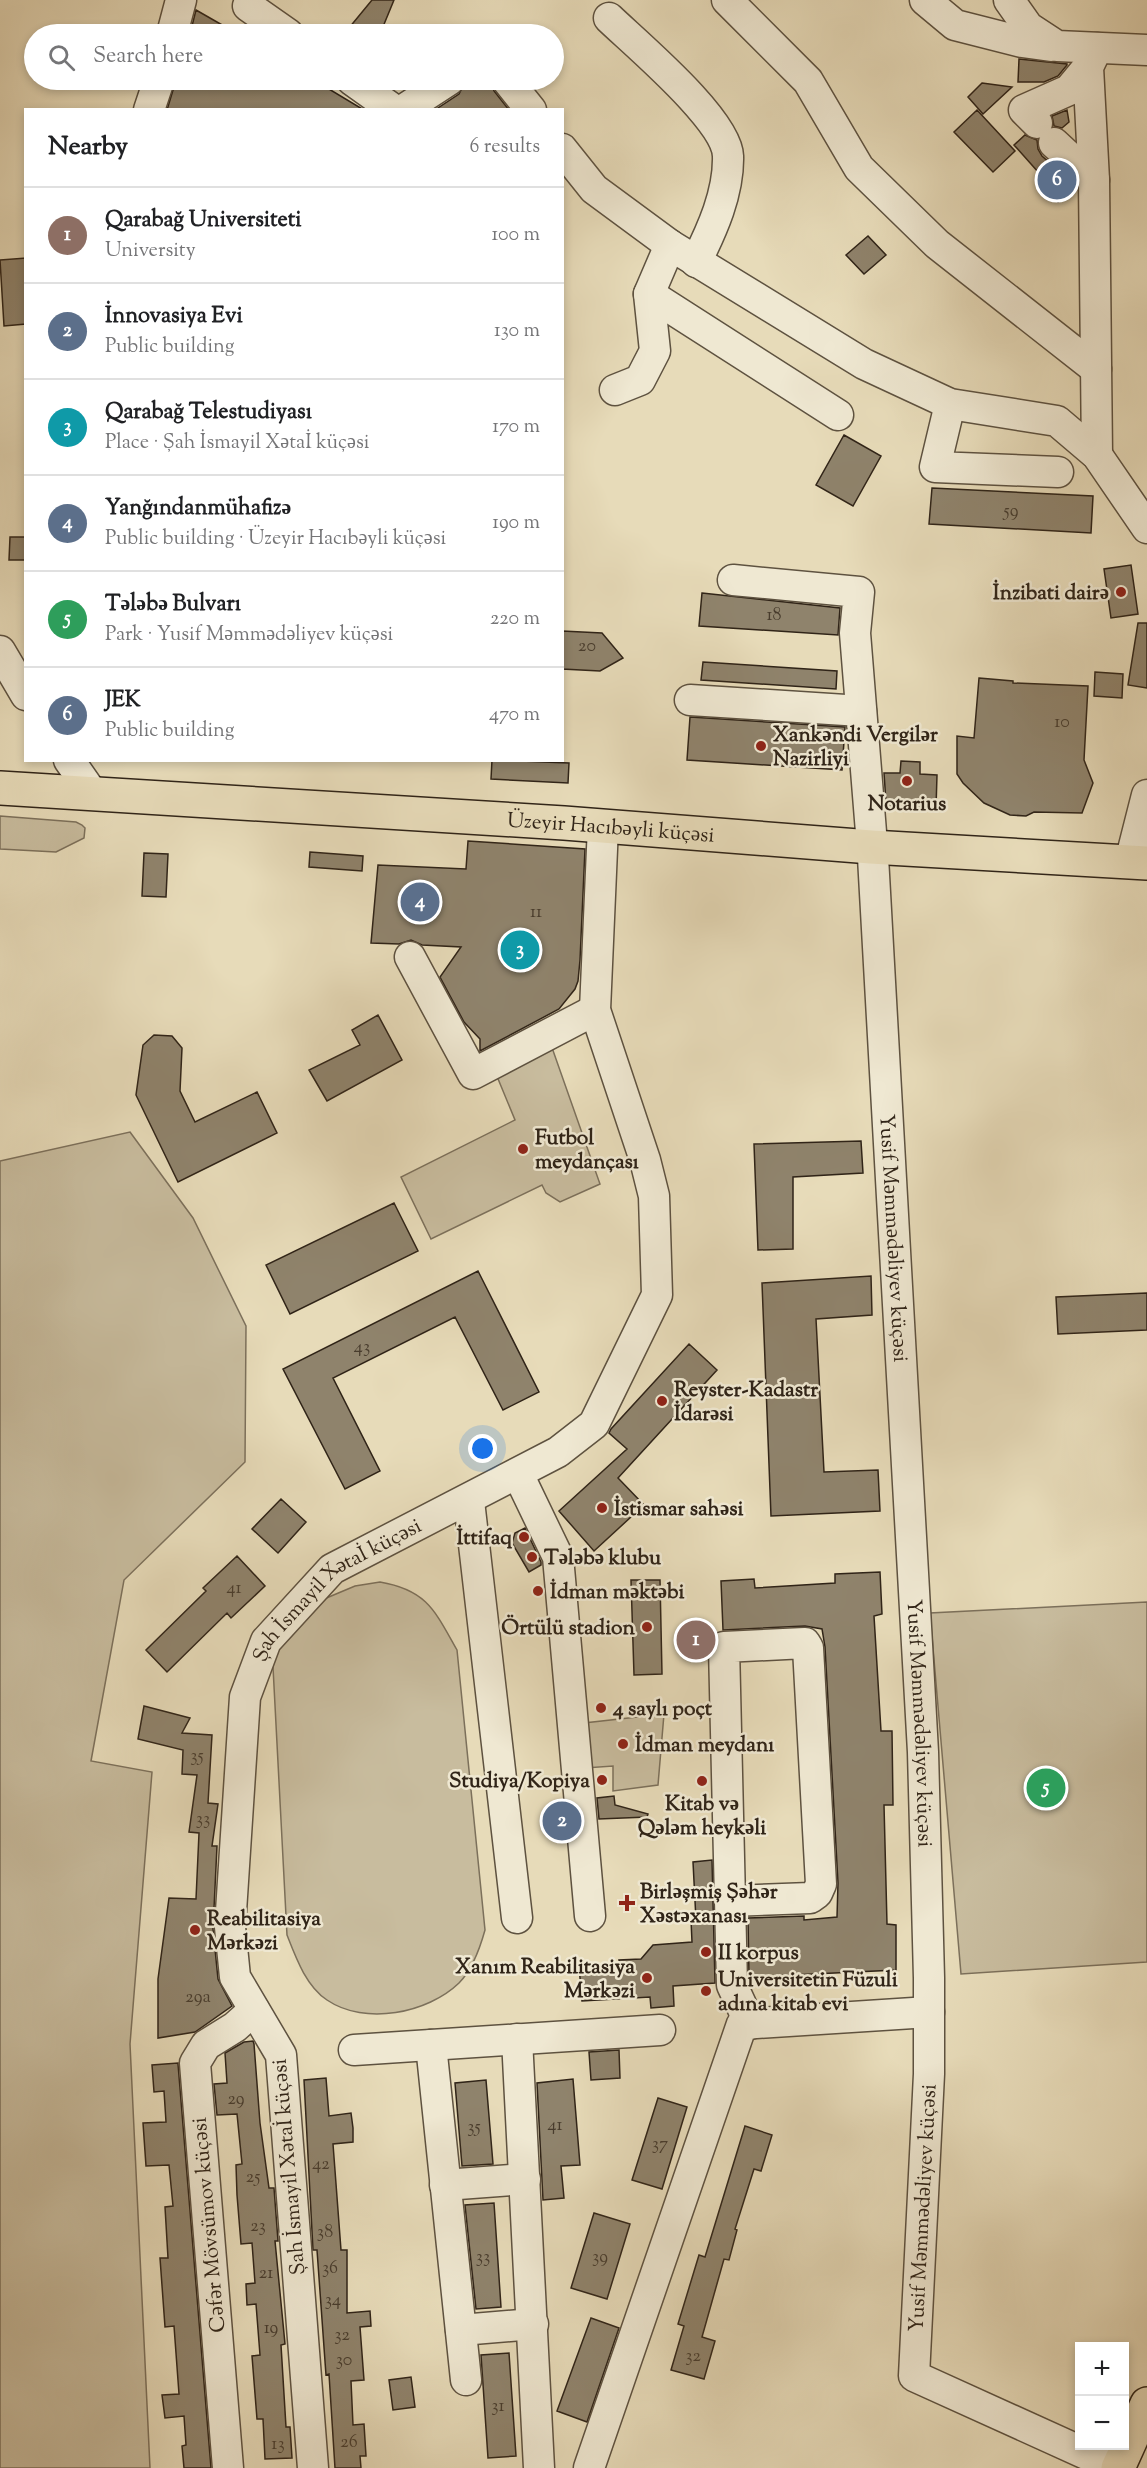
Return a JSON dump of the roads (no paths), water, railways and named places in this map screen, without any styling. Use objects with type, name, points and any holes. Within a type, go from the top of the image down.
[{"type":"main road","name":"Üzeyir Hacıbəyli küçəsi","points":[[0,788],[1139,863]]},
{"type":"main road","points":[[1118,2468],[1147,2404]]},
{"type":"street","points":[[175,24],[181,0]]},
{"type":"street","points":[[727,0],[808,81],[859,168],[938,244],[1096,369]]},
{"type":"street","points":[[925,0],[955,25],[1022,42],[1057,46],[1093,58],[1147,50]]},
{"type":"street","points":[[1009,0],[1028,27],[1057,46]]},
{"type":"street","points":[[248,6],[274,24]]},
{"type":"street","points":[[609,18],[708,112],[729,154],[719,216],[696,262]]},
{"type":"street","points":[[1093,58],[1069,90],[1024,110],[1094,180]]},
{"type":"street","points":[[1093,58],[1097,455]]},
{"type":"street","points":[[150,108],[156,90]]},
{"type":"street","points":[[366,90],[391,108]]},
{"type":"street","points":[[406,108],[434,90]]},
{"type":"street","points":[[515,90],[529,108]]},
{"type":"street","points":[[564,152],[594,189],[669,245],[864,364],[950,404],[1057,421],[1097,455],[1147,528]]},
{"type":"street","points":[[615,390],[640,380],[655,351],[649,294],[669,245]]},
{"type":"street","points":[[649,294],[838,415]]},
{"type":"street","points":[[950,404],[935,467],[1058,472]]},
{"type":"street","name":"Yusif Məmmədəliyev küçəsi","points":[[733,580],[859,592],[855,633],[871,847],[922,1735],[929,2012],[923,2218],[914,2376],[1118,2468]]},
{"type":"street","points":[[0,651],[24,692]]},
{"type":"street","points":[[690,700],[861,711]]},
{"type":"street","points":[[70,762],[92,793]]},
{"type":"street","name":"Üzeyir Hacıbəyli küçəsi","points":[[1139,863],[1142,798]]},
{"type":"street","name":"Şah İsmayil Xətaİ küçəsi","points":[[313,2468],[281,2055],[235,1977],[230,1927],[245,1697],[266,1641],[332,1569],[469,1501],[558,1452],[594,1424],[657,1295],[654,1196],[645,1160],[595,1010],[603,826]]},
{"type":"street","points":[[410,957],[473,1074],[595,1010]]},
{"type":"street","points":[[518,1474],[558,1557],[590,1917]]},
{"type":"street","points":[[469,1501],[517,1918]]},
{"type":"street","points":[[730,1901],[810,1898],[817,1893],[821,1884],[808,1648],[805,1643],[724,1647],[730,1901],[732,1985],[750,2024]]},
{"type":"street","name":"Cəfər Mövsümov küçəsi","points":[[228,2468],[195,2063],[206,2045],[235,2027],[254,2010]]},
{"type":"street","points":[[589,2468],[742,2024],[929,2012]]},
{"type":"street","points":[[354,2050],[660,2030]]},
{"type":"street","points":[[517,2039],[539,2468]]},
{"type":"street","points":[[431,2045],[466,2379]]},
{"type":"street","points":[[446,2185],[525,2179]]},
{"type":"street","points":[[460,2330],[533,2324]]},
{"type":"place","name":"JEK","points":[[1057,180]]},
{"type":"place","name":"İnzibati dairə","points":[[1121,592]]},
{"type":"place","name":"Xankəndi Vergilər Nazirliyi","points":[[761,746]]},
{"type":"place","name":"Notarius","points":[[907,781]]},
{"type":"place","name":"Yanğındanmühafizə","points":[[420,902]]},
{"type":"place","name":"Qarabağ Telestudiyası","points":[[520,950]]},
{"type":"place","name":"Futbol meydançası","points":[[523,1149]]},
{"type":"place","name":"Reyster-Kadastr İdarəsi","points":[[662,1401]]},
{"type":"place","name":"İstismar sahəsi","points":[[602,1508]]},
{"type":"place","name":"İttifaq","points":[[524,1537]]},
{"type":"place","name":"Tələbə klubu","points":[[532,1557]]},
{"type":"place","name":"İdman məktəbi","points":[[538,1591]]},
{"type":"place","name":"Örtülü stadion","points":[[647,1627]]},
{"type":"place","name":"Qarabağ Universiteti","points":[[696,1640]]},
{"type":"place","name":"4 saylı poçt","points":[[601,1708]]},
{"type":"place","name":"İdman meydanı","points":[[623,1744]]},
{"type":"place","name":"Studiya/Kopiya","points":[[602,1780]]},
{"type":"place","name":"Kitab və Qələm heykəli","points":[[702,1781]]},
{"type":"place","name":"Tələbə Bulvarı","points":[[1046,1788]]},
{"type":"place","name":"İnnovasiya Evi","points":[[562,1821]]},
{"type":"place","name":"Birləşmiş Şəhər Xəstəxanası","points":[[627,1903]]},
{"type":"place","name":"Reabilitasiya Mərkəzi","points":[[195,1930]]},
{"type":"place","name":"II korpus","points":[[706,1952]]},
{"type":"place","name":"Xanım Reabilitasiya Mərkəzi","points":[[647,1978]]},
{"type":"place","name":"Universitetin Füzuli adına kitab evi","points":[[706,1991]]}]
